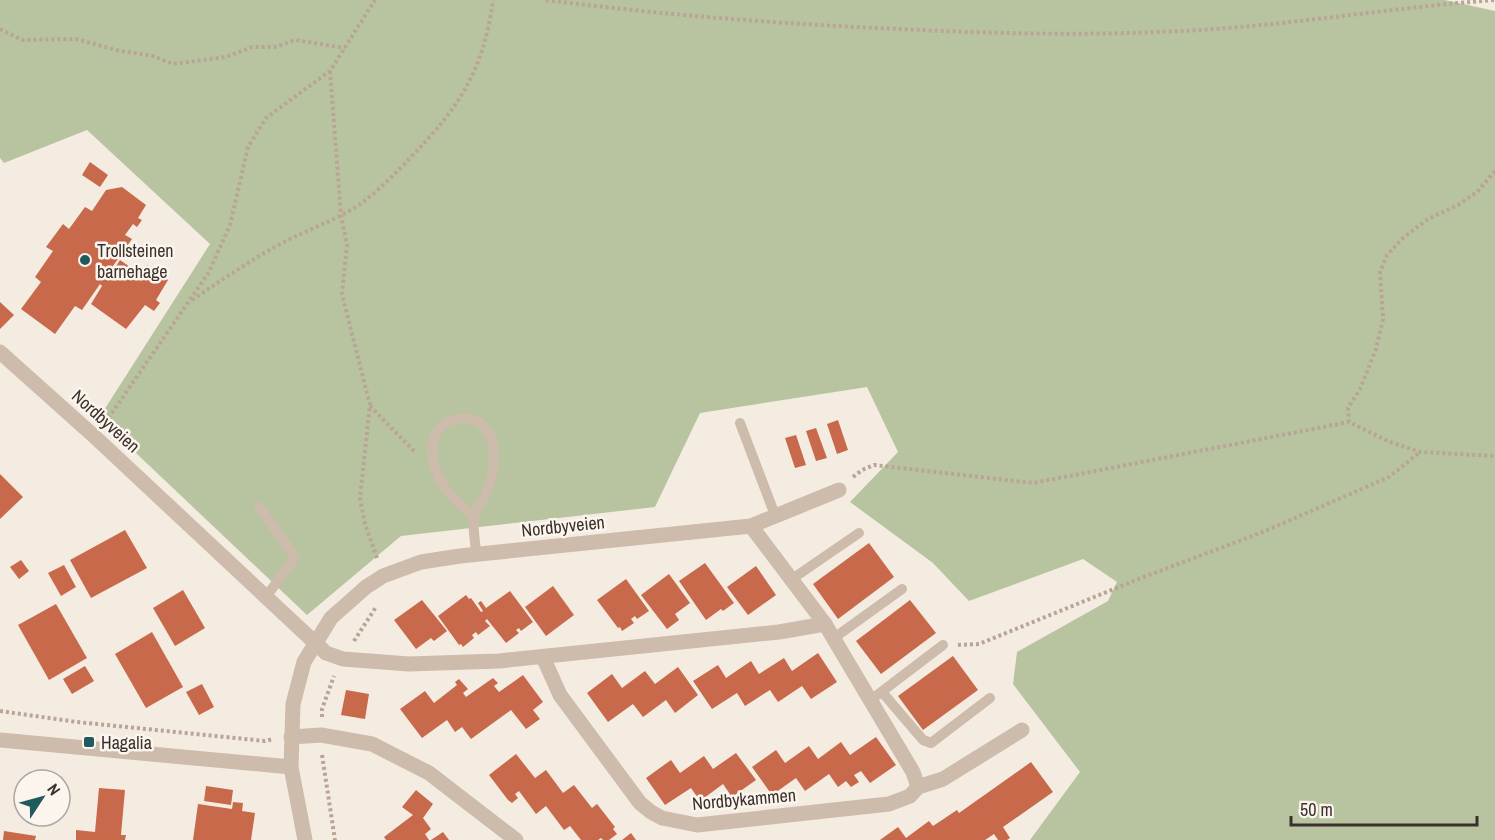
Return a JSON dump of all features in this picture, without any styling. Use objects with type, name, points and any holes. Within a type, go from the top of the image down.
[{"type":"street","name":"Nordbyveien","points":[[0,352],[95,437],[315,642]]},
{"type":"street","name":"Nordbyveien","points":[[305,840],[291,767],[293,704],[304,662],[315,642],[331,618],[366,587],[383,576],[421,562],[476,554],[751,526],[839,490]]},
{"type":"street","points":[[751,526],[876,696],[918,787]]},
{"type":"street","points":[[315,642],[326,653],[343,659],[409,664],[543,657],[778,632],[825,624]]},
{"type":"street","name":"Nordbykammen","points":[[543,657],[560,695],[640,803],[662,818],[697,825],[889,804],[910,796],[918,787],[943,779],[1022,730]]},
{"type":"street","points":[[291,737],[321,735],[372,744],[429,773],[516,840]]},
{"type":"street","points":[[0,740],[291,767]]},
{"type":"lane","points":[[474,518],[448,492],[437,474],[432,454],[433,438],[439,428],[450,421],[465,418],[477,422],[487,431],[494,443],[493,469],[488,490],[474,518],[476,554]]},
{"type":"lane","points":[[740,423],[775,515]]},
{"type":"lane","points":[[259,507],[295,557],[266,597]]},
{"type":"lane","points":[[792,579],[859,532]]},
{"type":"lane","points":[[834,638],[902,589]]},
{"type":"lane","points":[[943,645],[876,696],[923,740],[930,743],[990,698]]},
{"type":"path","points":[[95,437],[209,272],[230,225],[248,147],[266,118],[330,71],[375,0]]},
{"type":"path","points":[[188,302],[275,247],[319,227],[360,204],[401,168],[441,126],[469,86],[483,50],[493,0]]},
{"type":"path","points":[[546,0],[778,24],[1034,34],[1199,30],[1495,0]]},
{"type":"path","points":[[0,29],[22,40],[76,39],[116,51],[153,56],[173,64],[226,57],[252,46],[275,47],[295,40],[345,48]]},
{"type":"path","points":[[330,71],[341,215],[347,245],[342,294],[370,405],[360,498],[365,524],[383,576],[386,592],[343,659],[330,684],[322,709],[321,735],[324,772],[335,840]]},
{"type":"path","points":[[1349,422],[1348,408],[1360,389],[1376,350],[1383,319],[1380,272],[1387,255],[1403,238],[1428,219],[1458,205],[1477,192],[1495,171]]},
{"type":"path","points":[[370,405],[437,474]]},
{"type":"path","points":[[839,490],[862,470],[874,465],[1033,483],[1349,422],[1390,442],[1420,452],[1495,456]]},
{"type":"path","points":[[943,645],[979,644],[1141,578],[1263,532],[1389,477],[1420,452]]},
{"type":"path","points":[[0,711],[76,722],[265,741],[291,737]]},
{"type":"green space","points":[[0,0],[1445,0],[1495,11],[1495,840],[1030,840],[1080,772],[1013,684],[1017,652],[1108,601],[1117,582],[1083,559],[969,601],[933,563],[850,502],[898,452],[867,387],[700,413],[655,507],[401,536],[307,615],[99,418],[210,244],[87,130],[4,163],[0,158]]},
{"type":"building","points":[[90,162],[108,175],[100,187],[82,175]]},
{"type":"building","points":[[122,187],[146,205],[138,218],[142,220],[137,227],[133,224],[125,235],[132,239],[113,266],[115,268],[120,260],[140,274],[147,265],[168,280],[156,300],[160,303],[154,311],[145,305],[126,329],[91,304],[102,286],[100,284],[82,310],[75,306],[55,334],[21,309],[41,282],[35,277],[53,251],[46,247],[63,224],[69,229],[85,207],[92,211],[106,190]]},
{"type":"building","points":[[0,302],[14,315],[0,329]]},
{"type":"building","points":[[838,420],[848,450],[837,454],[827,424]]},
{"type":"building","points":[[816,428],[827,458],[816,461],[806,431]]},
{"type":"building","points":[[796,435],[806,465],[795,468],[785,438]]},
{"type":"building","points":[[0,474],[23,497],[0,519]]},
{"type":"building","points":[[125,530],[147,568],[91,598],[70,560]]},
{"type":"building","points":[[869,543],[894,577],[838,619],[813,584]]},
{"type":"building","points":[[21,560],[29,571],[19,579],[10,567]]},
{"type":"building","points":[[705,563],[734,603],[706,620],[679,581]]},
{"type":"building","points":[[64,565],[76,587],[61,596],[48,573]]},
{"type":"building","points":[[756,566],[776,595],[748,615],[727,587]]},
{"type":"building","points":[[669,574],[690,603],[675,614],[679,620],[667,629],[641,595]]},
{"type":"building","points":[[626,579],[649,611],[637,619],[635,616],[631,619],[634,623],[622,631],[597,600]]},
{"type":"building","points":[[553,586],[574,615],[546,636],[525,607]]},
{"type":"building","points":[[183,590],[205,628],[175,646],[153,608]]},
{"type":"building","points":[[510,591],[533,622],[521,631],[519,628],[516,630],[519,633],[506,643],[487,619],[485,621],[490,626],[478,635],[476,632],[472,635],[474,638],[463,647],[459,645],[438,616],[466,595],[481,612],[483,611],[478,603],[481,601],[486,608]]},
{"type":"building","points":[[422,600],[447,631],[434,641],[431,638],[416,649],[394,620]]},
{"type":"building","points":[[910,600],[936,633],[881,674],[856,641]]},
{"type":"building","points":[[56,604],[87,658],[49,680],[18,625]]},
{"type":"building","points":[[152,632],[183,687],[146,708],[115,654]]},
{"type":"building","points":[[818,653],[837,682],[811,699],[802,686],[778,702],[770,690],[745,706],[737,693],[712,709],[693,681],[718,665],[726,678],[751,661],[759,674],[784,658],[792,671]]},
{"type":"building","points":[[953,656],[978,690],[923,730],[898,696]]},
{"type":"building","points":[[85,666],[94,681],[72,694],[63,679]]},
{"type":"building","points":[[678,667],[698,695],[675,713],[666,700],[643,717],[633,704],[608,722],[587,693],[612,674],[622,688],[645,671],[655,684]]},
{"type":"building","points":[[523,675],[543,702],[533,710],[540,719],[526,729],[511,710],[471,739],[462,727],[455,732],[447,720],[422,738],[400,709],[425,691],[434,703],[457,685],[455,682],[459,679],[468,689],[463,693],[466,697],[493,678],[498,683],[494,686],[499,692]]},
{"type":"building","points":[[202,684],[214,707],[199,715],[186,692]]},
{"type":"building","points":[[346,690],[369,694],[365,719],[341,715]]},
{"type":"building","points":[[876,737],[896,765],[870,783],[861,771],[854,775],[859,782],[851,787],[846,781],[838,787],[829,774],[805,791],[796,778],[772,795],[752,767],[776,750],[785,763],[809,746],[818,759],[841,742],[850,755]]},
{"type":"building","points":[[736,753],[756,780],[732,797],[723,784],[700,801],[691,788],[665,805],[646,778],[671,760],[680,773],[704,756],[713,769]]},
{"type":"building","points":[[516,754],[535,778],[546,770],[563,793],[574,785],[592,808],[597,804],[615,827],[613,829],[617,834],[609,840],[601,838],[581,840],[570,826],[564,830],[546,806],[536,814],[519,791],[515,794],[518,798],[512,803],[508,800],[489,775]]},
{"type":"building","points":[[1031,762],[1053,792],[1003,827],[1010,838],[1007,840],[998,840],[994,834],[985,840],[880,840],[898,827],[906,838],[929,821],[933,826],[957,810],[959,813]]},
{"type":"building","points":[[206,786],[233,790],[231,805],[204,801]]},
{"type":"building","points":[[99,788],[125,790],[121,835],[126,835],[125,840],[76,840],[76,830],[95,832]]},
{"type":"building","points":[[416,790],[433,804],[423,818],[431,829],[425,834],[429,840],[386,840],[384,837],[413,815],[402,807]]},
{"type":"building","points":[[233,802],[243,803],[242,811],[255,813],[251,840],[193,840],[198,804],[232,809]]},
{"type":"building","points":[[4,831],[36,836],[35,840],[3,840]]},
{"type":"building","points":[[443,832],[449,840],[431,840]]},
{"type":"building","points":[[631,833],[636,840],[622,840]]},
{"type":"place","name":"Trollsteinen barnehage","points":[[85,260]]},
{"type":"place","name":"Hagalia","points":[[89,742]]}]
